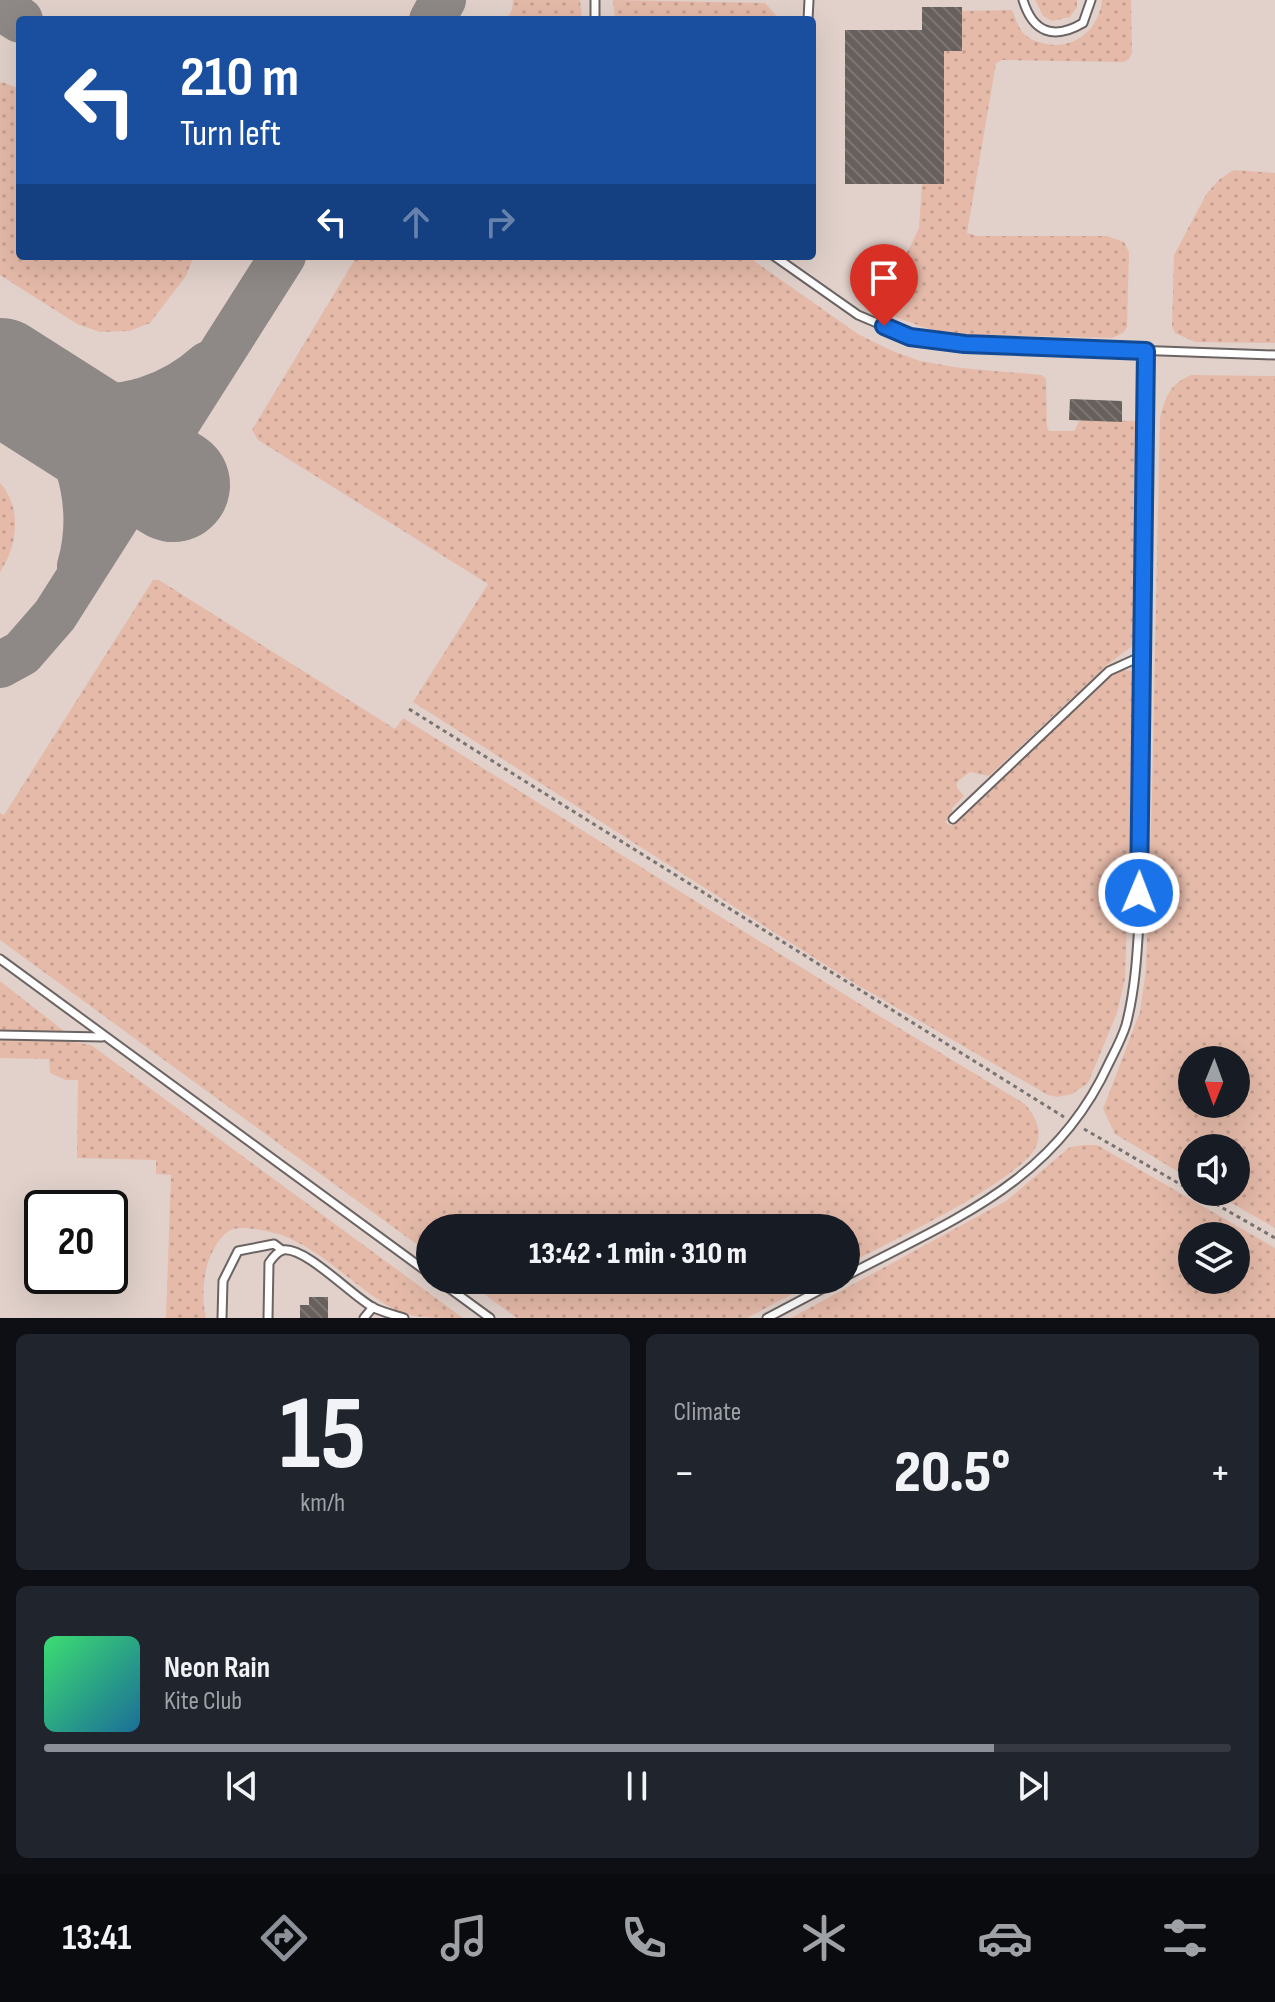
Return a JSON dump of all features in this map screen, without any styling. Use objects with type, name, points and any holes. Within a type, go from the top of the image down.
[{"type":"lane","points":[[1023,0],[1030,20],[1045,31],[1067,32],[1083,23],[1091,0]]},
{"type":"lane","points":[[781,260],[858,315],[910,337],[965,344],[1275,355]]},
{"type":"lane","points":[[860,1269],[979,1206],[1033,1169],[1075,1123],[1098,1087],[1126,1026],[1135,978],[1139,922],[1146,351]]},
{"type":"lane","points":[[953,819],[1109,671],[1142,656]]},
{"type":"lane","points":[[0,959],[416,1264]]},
{"type":"lane","points":[[0,1035],[104,1037]]},
{"type":"lane","points":[[222,1318],[223,1281],[238,1251],[274,1244],[306,1259],[370,1314],[404,1318]]},
{"type":"lane","points":[[268,1318],[269,1263],[282,1250]]},
{"type":"lane","points":[[457,1294],[490,1318]]},
{"type":"lane","points":[[767,1318],[812,1294]]},
{"type":"path","points":[[409,709],[1075,1123],[1178,1182]]},
{"type":"path","points":[[1219,1206],[1275,1238]]},
{"type":"shaded area","points":[[0,0],[1275,0],[1275,1318],[0,1318]]},
{"type":"shaded area","points":[[513,0],[580,0],[582,16],[508,16]]},
{"type":"shaded area","points":[[613,0],[765,3],[776,16],[615,16]]},
{"type":"shaded area","points":[[1035,0],[1077,0],[1077,7],[1070,17],[1052,21],[1043,16]]},
{"type":"shaded area","points":[[1102,0],[1131,0],[1132,53],[1124,62],[1002,60],[996,63],[967,233],[977,236],[1107,236],[1124,242],[1129,252],[1127,327],[1123,333],[1112,338],[943,334],[879,309],[881,294],[919,228],[922,184],[944,184],[944,51],[962,11],[1012,10],[1026,36],[1050,45],[1062,45],[1089,30],[1100,11]]},
{"type":"shaded area","points":[[0,83],[16,87],[16,260],[192,260],[186,276],[150,323],[129,331],[100,332],[77,324],[0,275]]},
{"type":"shaded area","points":[[1234,170],[1275,173],[1275,343],[1195,342],[1175,333],[1172,326],[1174,255],[1207,193]]},
{"type":"shaded area","points":[[355,260],[753,260],[858,334],[890,350],[920,361],[961,368],[1042,375],[1046,379],[1049,431],[1074,431],[1080,420],[1138,421],[1135,641],[989,776],[970,772],[957,782],[957,788],[964,796],[952,808],[945,822],[951,826],[1113,675],[1120,670],[1133,671],[1125,979],[1117,1013],[1088,1083],[1072,1094],[1048,1095],[854,983],[413,702],[488,584],[258,440],[252,430]]},
{"type":"shaded area","points":[[1191,375],[1275,376],[1275,1228],[1236,1206],[1250,1206],[1250,1134],[1178,1134],[1178,1172],[1115,1134],[1103,1109],[1140,1012],[1146,970],[1160,419],[1170,392]]},
{"type":"shaded area","points":[[0,483],[12,503],[15,527],[11,550],[0,572]]},
{"type":"shaded area","points":[[153,580],[159,580],[395,729],[403,718],[1025,1104],[1037,1122],[1037,1144],[1008,1175],[982,1192],[860,1258],[860,1214],[416,1214],[416,1244],[0,940],[0,813],[4,815]]},
{"type":"shaded area","points":[[0,981],[64,1031],[0,1031]]},
{"type":"shaded area","points":[[0,1040],[67,1041],[91,1045],[416,1284],[416,1294],[430,1294],[463,1318],[403,1314],[300,1244],[281,1235],[240,1228],[225,1234],[211,1255],[204,1281],[206,1318],[166,1318],[171,1175],[156,1174],[156,1160],[77,1158],[78,1080],[66,1080],[50,1073],[49,1059],[0,1058]]},
{"type":"shaded area","points":[[1097,1145],[1178,1192],[1178,1206],[1202,1206],[1230,1222],[1178,1222],[1178,1294],[1250,1294],[1250,1234],[1275,1248],[1275,1318],[791,1318],[835,1294],[860,1294],[860,1280],[1006,1201],[1070,1147]]},
{"type":"shaded area","points":[[484,1294],[792,1294],[747,1318],[517,1318]]},
{"type":"building","points":[[922,7],[962,7],[962,51],[944,51],[944,184],[845,184],[845,30],[922,30]]},
{"type":"building","points":[[1070,399],[1122,401],[1122,422],[1069,420]]},
{"type":"building","points":[[309,1297],[328,1297],[328,1318],[300,1318],[300,1305],[309,1305]]},
{"type":"taxiway","points":[[434,16],[443,0]]},
{"type":"taxiway","points":[[0,7],[16,17]]},
{"type":"taxiway","points":[[0,665],[22,653],[55,615],[280,260]]},
{"type":"taxiway","points":[[80,566],[86,508],[84,489],[72,451],[46,412],[3,377],[65,401],[110,406],[146,400],[163,393],[208,364]]},
{"type":"runway","points":[[0,375],[173,485]]},
{"type":"route","points":[[884,326],[910,337],[965,344],[1146,351],[1139,893]]}]
